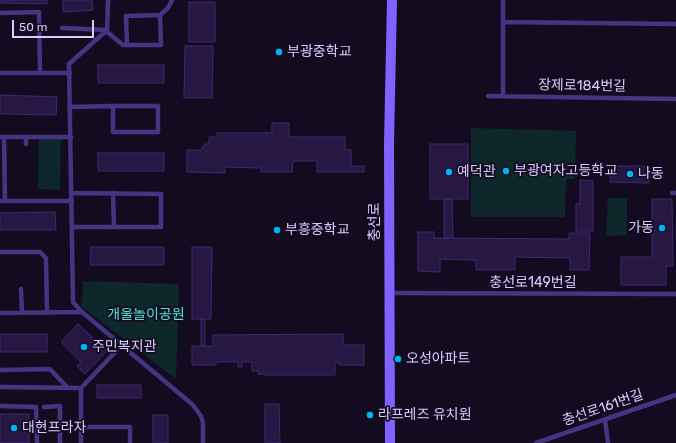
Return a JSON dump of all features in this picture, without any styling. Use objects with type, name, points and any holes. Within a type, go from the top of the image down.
[{"type":"street","name":"충선로","points":[[390,443],[389,144],[392,0]]},
{"type":"lane","points":[[108,0],[107,30],[70,64],[74,302],[82,312],[187,400],[198,411],[203,424],[203,443]]},
{"type":"lane","points":[[127,45],[126,16],[160,15],[168,8],[172,0]]},
{"type":"lane","points":[[503,0],[503,96]]},
{"type":"lane","points":[[0,13],[39,12],[40,73]]},
{"type":"lane","points":[[62,28],[107,30],[123,45],[161,45],[160,15]]},
{"type":"lane","points":[[503,22],[676,24]]},
{"type":"lane","points":[[0,73],[70,73]]},
{"type":"lane","name":"장제로184번길","points":[[488,96],[676,99]]},
{"type":"lane","points":[[70,107],[113,106],[158,106],[158,132],[113,132],[113,106]]},
{"type":"lane","points":[[71,137],[2,137],[2,201],[72,200]]},
{"type":"lane","points":[[26,137],[26,144]]},
{"type":"lane","points":[[72,193],[162,194],[161,227],[72,227]]},
{"type":"lane","points":[[113,193],[114,227]]},
{"type":"lane","points":[[0,252],[40,252],[46,258],[47,313]]},
{"type":"lane","points":[[21,289],[22,313]]},
{"type":"lane","name":"충선로149번길","points":[[389,293],[676,294]]},
{"type":"lane","points":[[0,313],[82,312]]},
{"type":"lane","points":[[81,443],[81,388],[121,346]]},
{"type":"lane","points":[[0,370],[50,369],[67,387]]},
{"type":"lane","points":[[0,387],[81,388]]},
{"type":"lane","name":"충선로161번길","points":[[536,443],[676,395]]},
{"type":"lane","points":[[0,406],[36,406],[37,443]]},
{"type":"lane","points":[[44,406],[60,406],[60,443]]},
{"type":"lane","points":[[605,419],[608,443]]},
{"type":"lane","points":[[81,427],[130,427],[130,443]]},
{"type":"green space","points":[[471,128],[576,131],[575,179],[566,179],[565,217],[471,217]]},
{"type":"green space","points":[[39,139],[61,139],[60,190],[38,189]]},
{"type":"green space","points":[[608,198],[627,198],[627,235],[606,236]]},
{"type":"green space","name":"개울놀이공원","points":[[83,281],[179,284],[176,379],[82,307]]},
{"type":"building","points":[[0,0],[47,0],[47,4],[0,3]]},
{"type":"building","points":[[63,0],[92,0],[93,10],[63,12]]},
{"type":"building","points":[[189,2],[215,2],[215,42],[189,42]]},
{"type":"building","points":[[185,46],[213,46],[212,98],[184,98]]},
{"type":"building","points":[[98,65],[164,65],[164,83],[98,83]]},
{"type":"building","points":[[0,95],[57,97],[56,115],[0,114]]},
{"type":"building","points":[[272,123],[289,123],[289,137],[345,137],[345,150],[351,150],[351,166],[364,166],[364,172],[317,172],[317,161],[293,161],[292,172],[261,172],[261,168],[225,167],[225,173],[187,172],[187,150],[202,150],[205,144],[209,144],[209,137],[217,137],[217,133],[272,133]]},
{"type":"building","name":"예덕관","points":[[430,144],[468,144],[468,199],[430,199]]},
{"type":"building","points":[[98,153],[164,153],[164,171],[98,171]]},
{"type":"building","name":"나동","points":[[611,166],[649,166],[649,183],[610,182]]},
{"type":"building","points":[[580,180],[593,181],[593,231],[576,231],[576,204],[580,204]]},
{"type":"building","points":[[444,199],[452,199],[453,238],[444,238]]},
{"type":"building","name":"가동","points":[[652,199],[672,199],[673,266],[666,266],[666,285],[621,285],[621,257],[652,257]]},
{"type":"building","points":[[55,212],[56,230],[0,230],[0,213]]},
{"type":"building","points":[[418,232],[434,232],[434,238],[569,239],[569,233],[590,233],[589,270],[570,270],[570,258],[515,257],[515,270],[476,270],[476,260],[440,259],[440,272],[418,271]]},
{"type":"building","points":[[91,247],[164,247],[164,265],[90,265]]},
{"type":"building","points":[[192,247],[212,247],[211,319],[192,319]]},
{"type":"building","points":[[201,319],[205,319],[205,346],[201,346]]},
{"type":"building","name":"주민복지관","points":[[78,324],[107,351],[85,374],[77,366],[81,362],[61,342]]},
{"type":"building","points":[[0,334],[47,334],[47,352],[0,352]]},
{"type":"building","points":[[343,334],[343,345],[364,345],[364,365],[340,365],[340,363],[335,363],[335,375],[264,375],[258,374],[258,371],[252,371],[252,362],[242,362],[242,367],[238,367],[238,362],[216,362],[216,365],[192,365],[192,346],[213,346],[213,335]]},
{"type":"building","points":[[97,385],[141,385],[141,398],[97,398]]},
{"type":"building","points":[[265,404],[279,404],[280,443],[265,443]]},
{"type":"building","name":"대현프라자","points":[[0,414],[29,414],[29,443],[0,443]]},
{"type":"building","points":[[153,415],[168,415],[168,443],[153,443]]},
{"type":"place","name":"부광중학교","points":[[279,52]]},
{"type":"place","name":"부광여자고등학교","points":[[506,171]]},
{"type":"place","name":"예덕관","points":[[449,172]]},
{"type":"place","name":"나동","points":[[630,174]]},
{"type":"place","name":"가동","points":[[662,228]]},
{"type":"place","name":"부흥중학교","points":[[277,230]]},
{"type":"place","name":"주민복지관","points":[[84,347]]},
{"type":"place","name":"오성아파트","points":[[398,359]]},
{"type":"place","name":"라프레즈 유치원","points":[[370,415]]},
{"type":"place","name":"대현프라자","points":[[14,428]]}]
